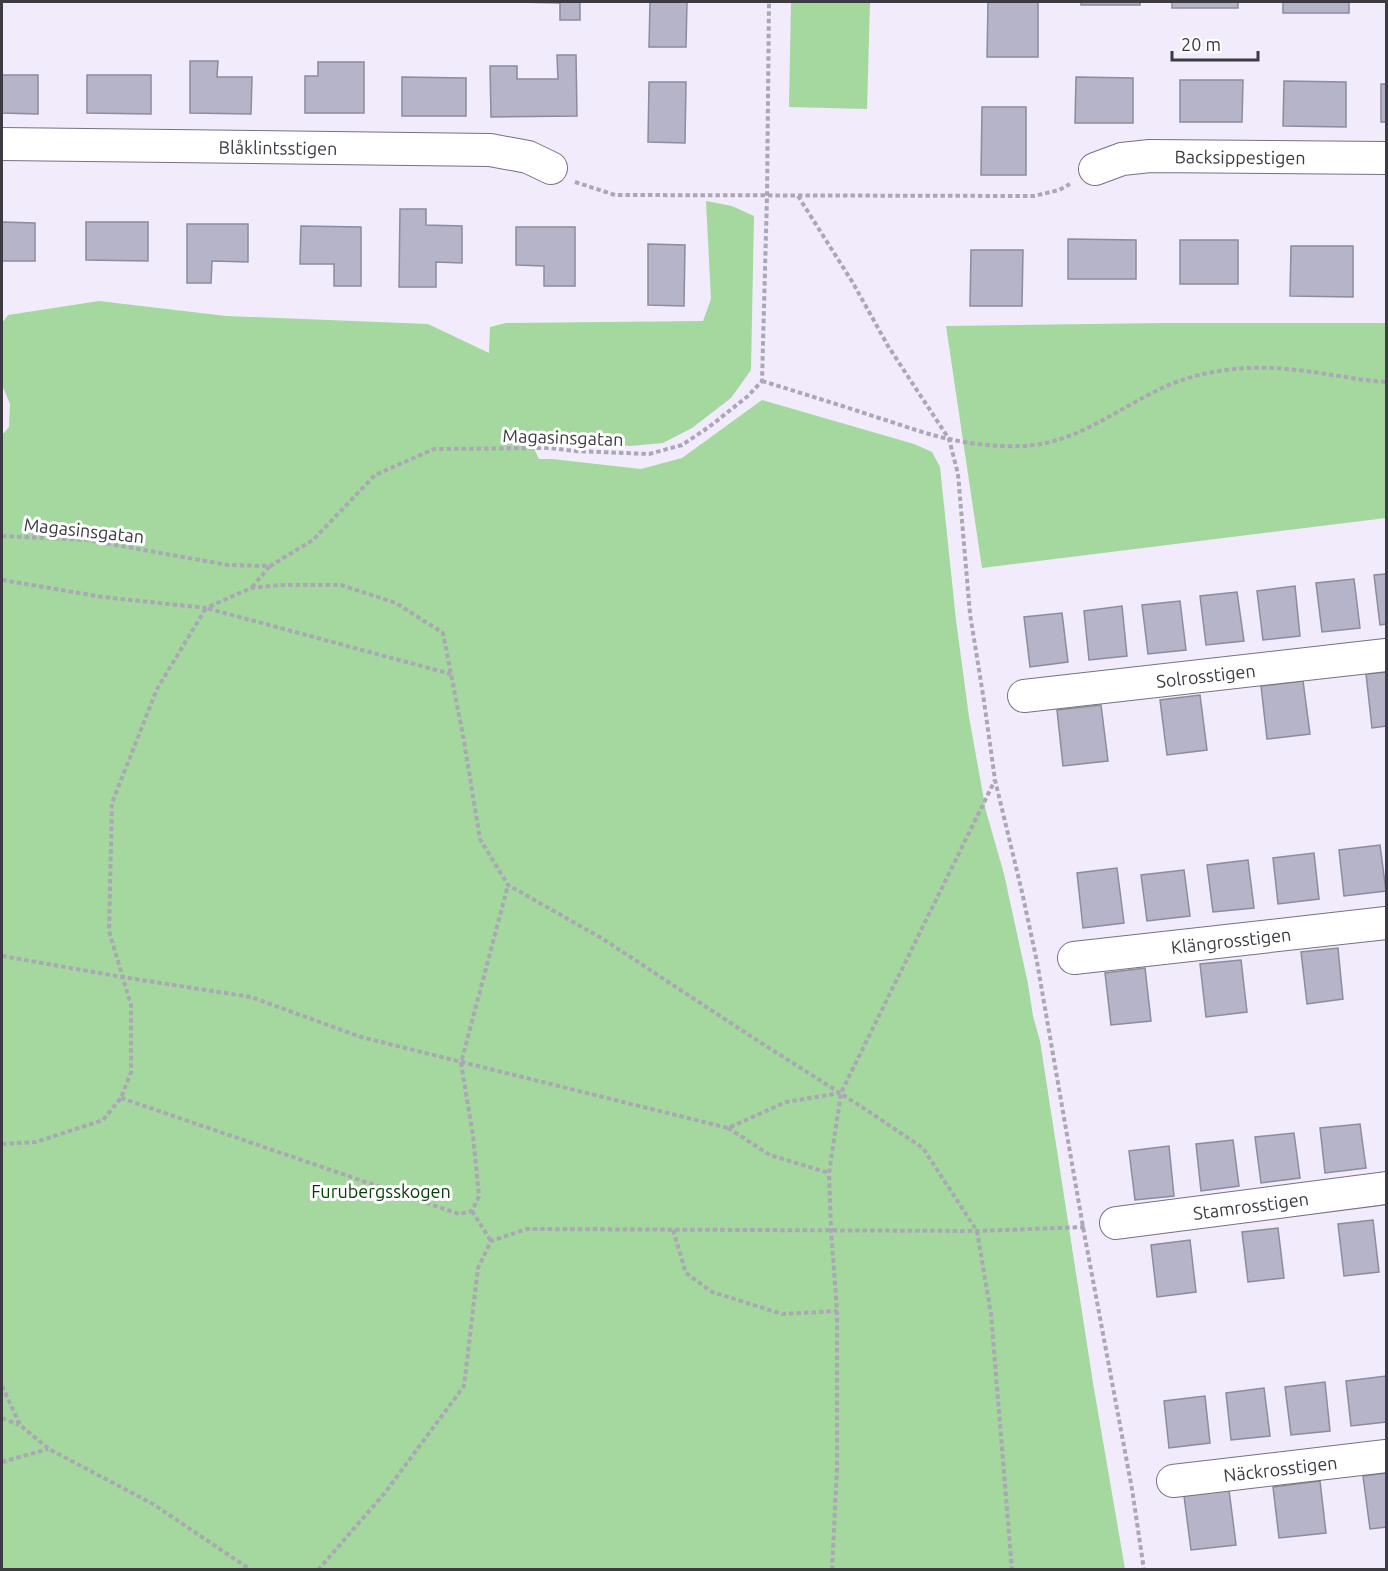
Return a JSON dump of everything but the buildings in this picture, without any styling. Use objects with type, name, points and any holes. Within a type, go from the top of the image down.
[{"type":"street","name":"Blåklintsstigen","points":[[2,144],[490,150],[528,157],[551,168]]},
{"type":"street","name":"Backsippestigen","points":[[1095,169],[1122,159],[1150,156],[1386,158]]},
{"type":"street","name":"Solrosstigen","points":[[1024,696],[1386,655]]},
{"type":"street","name":"Klängrosstigen","points":[[1074,958],[1386,923]]},
{"type":"street","name":"Stamrosstigen","points":[[1116,1223],[1386,1188]]},
{"type":"street","name":"Näckrosstigen","points":[[1173,1482],[1386,1456]]},
{"type":"path","points":[[768,2],[762,381],[949,439],[999,446],[1022,446],[1055,441],[1086,430],[1155,391],[1181,381],[1231,370],[1263,368],[1295,370],[1386,382]]},
{"type":"path","points":[[551,168],[579,184],[615,195],[766,196],[1034,196],[1059,190],[1095,169]]},
{"type":"path","points":[[798,196],[853,283],[888,346],[949,439],[958,474],[970,614],[995,780],[1037,962],[1132,1489],[1144,1569]]},
{"type":"path","name":"Magasinsgatan","points":[[2,536],[87,540],[228,565],[270,566],[313,540],[375,475],[434,449],[550,448],[649,454],[682,445],[709,427],[762,381]]},
{"type":"path","points":[[251,588],[270,566]]},
{"type":"path","points":[[2,580],[103,597],[206,608],[451,674]]},
{"type":"path","points":[[2,1144],[36,1142],[103,1120],[121,1098],[130,1072],[131,1005],[110,931],[112,803],[157,689],[206,608],[251,588],[280,585],[341,585],[396,603],[443,633],[480,839],[508,885],[603,939],[923,1148],[977,1231],[991,1314],[1012,1569]]},
{"type":"path","points":[[832,1569],[837,1469],[837,1311],[831,1230],[830,1173],[841,1093],[995,780]]},
{"type":"path","points":[[472,1211],[479,1196],[473,1136],[461,1063],[508,885]]},
{"type":"path","points":[[2,956],[251,997],[361,1037],[728,1128],[770,1155],[830,1173]]},
{"type":"path","points":[[728,1128],[786,1102],[841,1093]]},
{"type":"path","points":[[121,1098],[459,1214],[472,1211]]},
{"type":"path","points":[[472,1211],[491,1241]]},
{"type":"path","points":[[318,1569],[384,1494],[464,1386],[478,1268],[491,1241],[527,1229],[977,1231],[1083,1227]]},
{"type":"path","points":[[673,1230],[686,1273],[712,1292],[782,1314],[837,1311]]},
{"type":"path","points":[[2,1386],[20,1425]]},
{"type":"path","points":[[2,1418],[20,1425],[49,1449],[153,1504],[251,1569]]},
{"type":"path","points":[[2,1462],[49,1449]]},
{"type":"green space","points":[[791,2],[870,2],[867,109],[789,107]]},
{"type":"green space","name":"Furubergsskogen","points":[[706,201],[732,206],[754,216],[751,370],[731,398],[692,428],[663,443],[630,446],[543,440],[527,434],[539,459],[641,469],[682,458],[762,400],[914,444],[932,452],[940,467],[969,717],[986,811],[1004,874],[1040,1041],[1093,1383],[1125,1569],[2,1569],[2,435],[9,427],[10,404],[2,385],[2,323],[8,315],[99,301],[226,316],[428,324],[489,353],[490,327],[506,323],[703,321],[711,299]]},
{"type":"green space","points":[[1386,323],[1386,518],[982,568],[946,326]]}]
